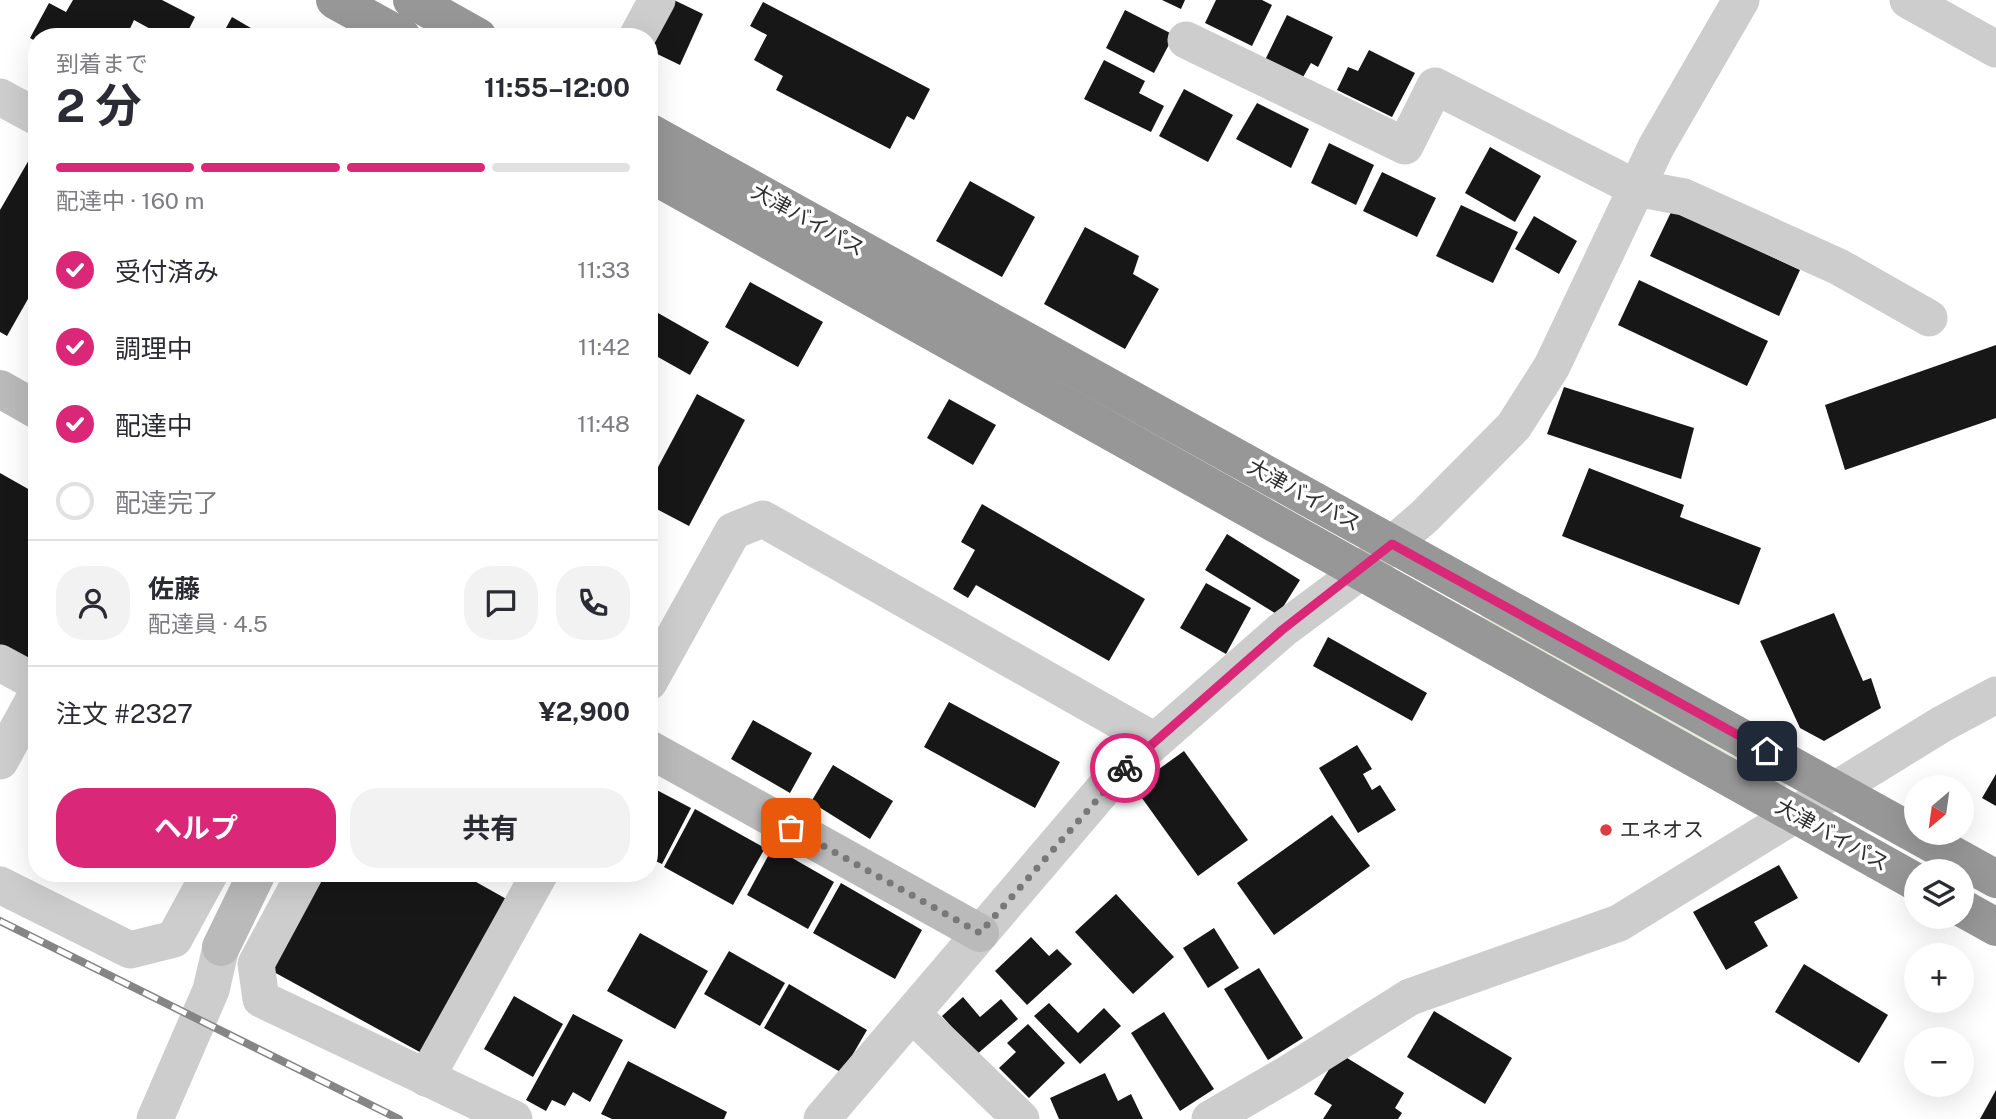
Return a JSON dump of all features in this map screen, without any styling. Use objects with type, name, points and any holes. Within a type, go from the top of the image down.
[{"type":"highway","points":[[335,0],[385,28]]},
{"type":"highway","points":[[412,0],[462,28]]},
{"type":"highway","name":"大津バイパス","points":[[658,153],[1392,544],[1996,879]]},
{"type":"highway","name":"大津バイパス","points":[[658,154],[1360,572],[1904,875]]},
{"type":"highway","points":[[1974,915],[1996,927]]},
{"type":"street","points":[[642,28],[657,0]]},
{"type":"street","points":[[822,1119],[1112,779],[1282,630],[1360,572],[1425,516],[1514,426],[1552,366],[1656,146],[1741,0]]},
{"type":"street","points":[[1908,0],[1996,49]]},
{"type":"street","points":[[1186,40],[1405,145],[1435,86],[1636,188],[1696,202],[1839,267],[1929,318]]},
{"type":"street","points":[[0,97],[28,112]]},
{"type":"street","points":[[0,390],[28,405]]},
{"type":"street","points":[[658,666],[733,531],[763,519],[1155,741]]},
{"type":"street","points":[[0,663],[28,678]]},
{"type":"street","points":[[1210,1119],[1290,1073],[1410,997],[1619,923],[1941,724],[1996,695]]},
{"type":"street","points":[[0,761],[28,710]]},
{"type":"street","points":[[658,754],[980,933]]},
{"type":"street","points":[[0,885],[130,950],[174,939],[205,882]]},
{"type":"street","points":[[155,1119],[211,990],[221,947],[253,882]]},
{"type":"street","points":[[301,882],[256,964],[261,999],[514,1119]]},
{"type":"street","points":[[426,1078],[535,882]]},
{"type":"street","points":[[912,1014],[1021,1119]]},
{"type":"shaded area","points":[[1482,613],[1784,781],[1786,786],[1780,788],[1481,619]]},
{"type":"building","points":[[73,0],[162,0],[195,17],[190,28],[149,28],[134,20],[130,28],[35,28],[49,3],[66,12]]},
{"type":"building","points":[[674,0],[703,14],[680,65],[658,54],[656,28]]},
{"type":"building","points":[[1162,0],[1185,0],[1181,9]]},
{"type":"building","points":[[1216,0],[1262,0],[1272,5],[1252,46],[1205,23]]},
{"type":"building","points":[[763,2],[930,89],[914,120],[907,116],[890,149],[776,90],[783,76],[754,60],[767,35],[750,26]]},
{"type":"building","points":[[1125,10],[1174,35],[1154,73],[1106,48]]},
{"type":"building","points":[[1287,15],[1333,37],[1318,67],[1311,63],[1302,79],[1265,60]]},
{"type":"building","points":[[232,17],[251,28],[226,28]]},
{"type":"building","points":[[1369,50],[1415,73],[1392,117],[1337,90],[1348,67],[1358,71]]},
{"type":"building","points":[[1104,60],[1145,81],[1139,93],[1164,106],[1151,132],[1084,99]]},
{"type":"building","points":[[1184,89],[1233,115],[1208,162],[1159,136]]},
{"type":"building","points":[[1257,103],[1309,129],[1291,168],[1236,139]]},
{"type":"building","points":[[1329,143],[1374,165],[1356,205],[1311,183]]},
{"type":"building","points":[[1490,147],[1541,176],[1515,222],[1465,193]]},
{"type":"building","points":[[28,162],[28,299],[7,336],[0,332],[0,210]]},
{"type":"building","points":[[1382,172],[1436,198],[1417,237],[1363,211]]},
{"type":"building","points":[[970,181],[1035,217],[1002,277],[936,241]]},
{"type":"building","points":[[1461,205],[1518,232],[1493,283],[1436,256]]},
{"type":"building","points":[[1672,210],[1800,270],[1779,316],[1650,256]]},
{"type":"building","points":[[1534,216],[1577,241],[1559,274],[1515,249]]},
{"type":"building","points":[[1085,227],[1139,256],[1133,274],[1159,289],[1125,349],[1044,304]]},
{"type":"building","points":[[1639,280],[1768,341],[1747,386],[1618,325]]},
{"type":"building","points":[[750,282],[823,322],[798,367],[725,327]]},
{"type":"building","points":[[658,313],[709,342],[690,375],[658,357]]},
{"type":"building","points":[[1996,345],[1996,418],[1845,470],[1825,405]]},
{"type":"building","points":[[1564,387],[1694,428],[1681,479],[1547,434]]},
{"type":"building","points":[[697,394],[745,420],[689,526],[658,510],[658,467]]},
{"type":"building","points":[[949,399],[996,425],[973,465],[927,438]]},
{"type":"building","points":[[1589,468],[1684,505],[1680,517],[1761,548],[1739,605],[1562,536]]},
{"type":"building","points":[[0,473],[28,489],[28,663],[0,648]]},
{"type":"building","points":[[982,504],[1145,599],[1109,661],[976,585],[968,598],[953,589],[975,550],[961,542]]},
{"type":"building","points":[[1227,534],[1300,580],[1278,615],[1205,570]]},
{"type":"building","points":[[1206,583],[1251,608],[1226,654],[1180,628]]},
{"type":"building","points":[[1834,613],[1863,681],[1871,678],[1881,708],[1824,741],[1800,728],[1760,641]]},
{"type":"building","points":[[1328,637],[1427,693],[1412,721],[1313,666]]},
{"type":"building","points":[[949,702],[1060,762],[1035,808],[924,747]]},
{"type":"building","points":[[753,720],[812,753],[790,793],[731,759]]},
{"type":"building","points":[[1357,745],[1372,769],[1363,774],[1372,790],[1380,785],[1396,810],[1358,833],[1319,768]]},
{"type":"building","points":[[1184,751],[1248,840],[1198,876],[1134,787]]},
{"type":"building","points":[[833,765],[893,801],[870,839],[811,802]]},
{"type":"building","points":[[1996,774],[1996,806],[1982,798]]},
{"type":"building","points":[[658,791],[691,808],[662,864],[658,862]]},
{"type":"building","points":[[695,809],[765,848],[733,905],[664,867]]},
{"type":"building","points":[[1332,815],[1370,866],[1274,935],[1237,883]]},
{"type":"building","points":[[773,847],[834,882],[808,929],[747,895]]},
{"type":"building","points":[[1779,865],[1798,898],[1754,922],[1768,946],[1726,970],[1693,912]]},
{"type":"building","points":[[320,882],[476,882],[512,902],[427,1056],[272,971]]},
{"type":"building","points":[[841,883],[922,930],[895,979],[813,933]]},
{"type":"building","points":[[1116,894],[1174,957],[1133,994],[1075,932]]},
{"type":"building","points":[[1214,928],[1239,968],[1208,988],[1183,948]]},
{"type":"building","points":[[640,933],[708,971],[675,1029],[607,991]]},
{"type":"building","points":[[1031,937],[1049,956],[1057,949],[1072,964],[1027,1005],[995,971]]},
{"type":"building","points":[[729,951],[785,983],[760,1026],[704,994]]},
{"type":"building","points":[[1804,964],[1888,1015],[1859,1063],[1775,1012]]},
{"type":"building","points":[[1259,968],[1303,1038],[1268,1060],[1224,989]]},
{"type":"building","points":[[789,984],[867,1030],[842,1073],[764,1028]]},
{"type":"building","points":[[514,996],[563,1024],[533,1077],[484,1049]]},
{"type":"building","points":[[963,997],[980,1017],[1001,999],[1018,1019],[976,1055],[942,1016]]},
{"type":"building","points":[[1049,1003],[1078,1033],[1104,1008],[1121,1026],[1080,1064],[1034,1016]]},
{"type":"building","points":[[1434,1011],[1512,1058],[1485,1104],[1407,1057]]},
{"type":"building","points":[[1164,1012],[1214,1089],[1180,1111],[1131,1033]]},
{"type":"building","points":[[573,1014],[623,1040],[590,1102],[573,1092],[565,1106],[552,1100],[546,1111],[526,1100]]},
{"type":"building","points":[[1028,1024],[1065,1063],[1029,1098],[999,1068],[1016,1052],[1007,1043]]},
{"type":"building","points":[[1339,1053],[1404,1093],[1395,1108],[1402,1113],[1398,1119],[1323,1119],[1332,1105],[1314,1094]]},
{"type":"building","points":[[628,1061],[727,1112],[724,1119],[612,1119],[601,1114]]},
{"type":"building","points":[[1105,1073],[1118,1101],[1131,1094],[1143,1119],[1059,1119],[1050,1098]]},
{"type":"building","points":[[1996,1090],[1996,1119],[1980,1119]]},
{"type":"railway","points":[[0,921],[399,1119]]},
{"type":"way so far","points":[[791,828],[980,933],[1112,779],[1125,768]]},
{"type":"place","name":"エネオス","points":[[1606,830]]},
{"type":"route","points":[[1125,768],[1282,630],[1360,572],[1392,544],[1767,751]]}]
